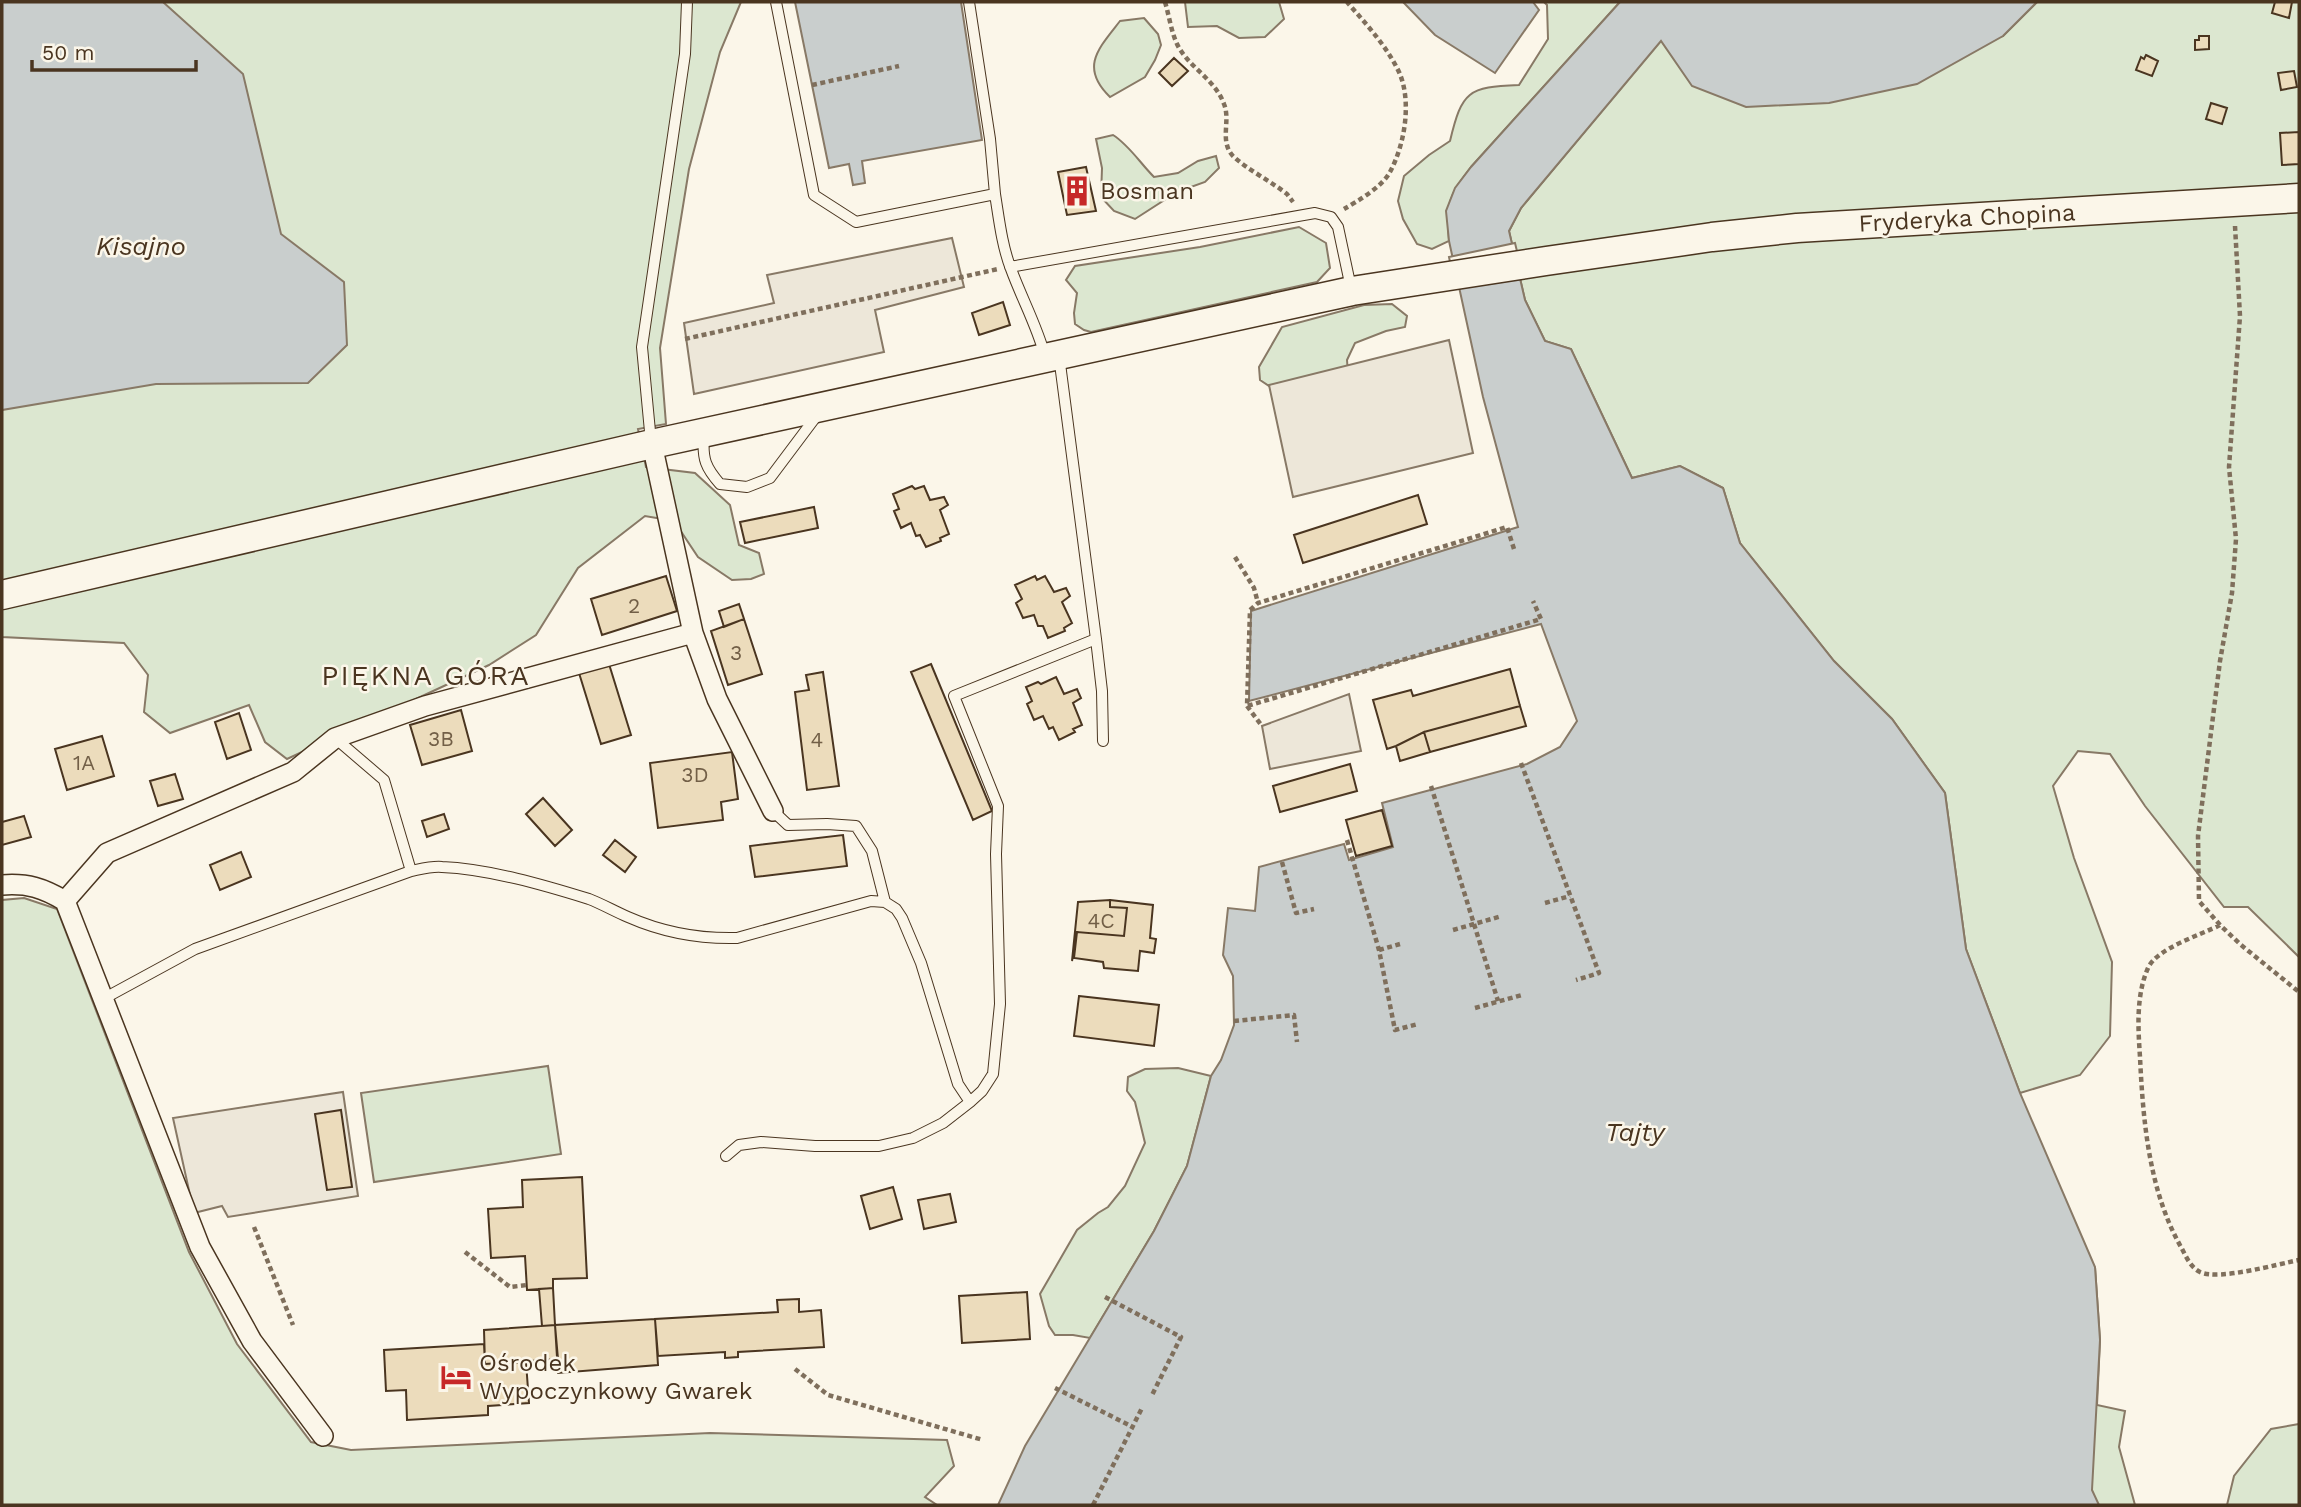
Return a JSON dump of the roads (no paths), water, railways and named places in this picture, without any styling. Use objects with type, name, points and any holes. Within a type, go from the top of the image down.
[{"type":"main road","name":"Fryderyka Chopina","points":[[2,595],[652,444],[1352,291],[1712,237],[1797,228],[2299,198]]},
{"type":"street","points":[[652,444],[693,633],[717,699],[773,811]]},
{"type":"street","points":[[65,901],[107,853],[293,772],[335,738],[425,706],[693,633]]},
{"type":"street","points":[[2,885],[44,889],[65,901],[200,1247],[251,1341],[323,1436]]},
{"type":"lane","points":[[652,444],[642,347],[685,54],[687,2]]},
{"type":"lane","points":[[776,2],[814,195],[856,222],[995,194]]},
{"type":"lane","points":[[969,2],[1001,234],[1010,267],[1040,337],[1052,355],[1096,639],[1102,691],[1103,741]]},
{"type":"lane","points":[[1010,267],[1315,212],[1331,216],[1338,228],[1352,291]]},
{"type":"lane","points":[[705,433],[703,450],[707,470],[720,484],[747,487],[770,478],[824,407]]},
{"type":"lane","points":[[726,1156],[739,1145],[761,1142],[815,1146],[879,1146],[913,1138],[943,1123],[982,1091],[993,1074],[1000,1004],[996,902],[998,806],[954,696],[1096,639]]},
{"type":"lane","points":[[335,738],[384,780],[411,871]]},
{"type":"lane","points":[[773,811],[788,825],[827,824],[856,827],[872,851],[885,902]]},
{"type":"lane","points":[[103,999],[195,949],[411,871],[440,866],[490,874],[591,900],[630,918],[688,936],[715,939],[737,938],[871,901],[885,902],[896,909],[902,918],[921,963],[958,1084],[970,1102]]},
{"type":"water","name":"Kisajno","points":[[2,2],[163,2],[243,74],[281,234],[344,282],[347,345],[308,383],[156,384],[2,410]]},
{"type":"water","points":[[795,2],[961,2],[982,140],[862,161],[865,183],[853,185],[849,164],[829,168]]},
{"type":"water","points":[[1403,2],[1533,2],[1539,10],[1495,73],[1435,35]]},
{"type":"water","name":"Tajty","points":[[1620,2],[2037,2],[2003,36],[1917,84],[1829,103],[1746,107],[1692,86],[1661,41],[1521,208],[1509,231],[1525,300],[1545,341],[1571,349],[1632,478],[1680,466],[1723,488],[1740,543],[1834,661],[1892,719],[1945,793],[1966,949],[2020,1093],[2095,1267],[2100,1340],[2092,1490],[2099,1505],[998,1505],[1025,1446],[1154,1231],[1187,1166],[1211,1076],[1221,1060],[1234,1025],[1233,976],[1223,955],[1228,908],[1255,911],[1259,867],[1344,844],[1349,860],[1393,847],[1382,803],[1527,764],[1560,747],[1577,721],[1541,624],[1249,701],[1251,611],[1518,527],[1483,397],[1449,241],[1446,211],[1455,188],[1471,167]]},
{"type":"place","name":"Bosman","points":[[1077,191]]},
{"type":"place","name":"Ośrodek Wypoczynkowy Gwarek","points":[[456,1377]]},
{"type":"district","name":"PIĘKNA GÓRA","points":[[426,675]]}]
